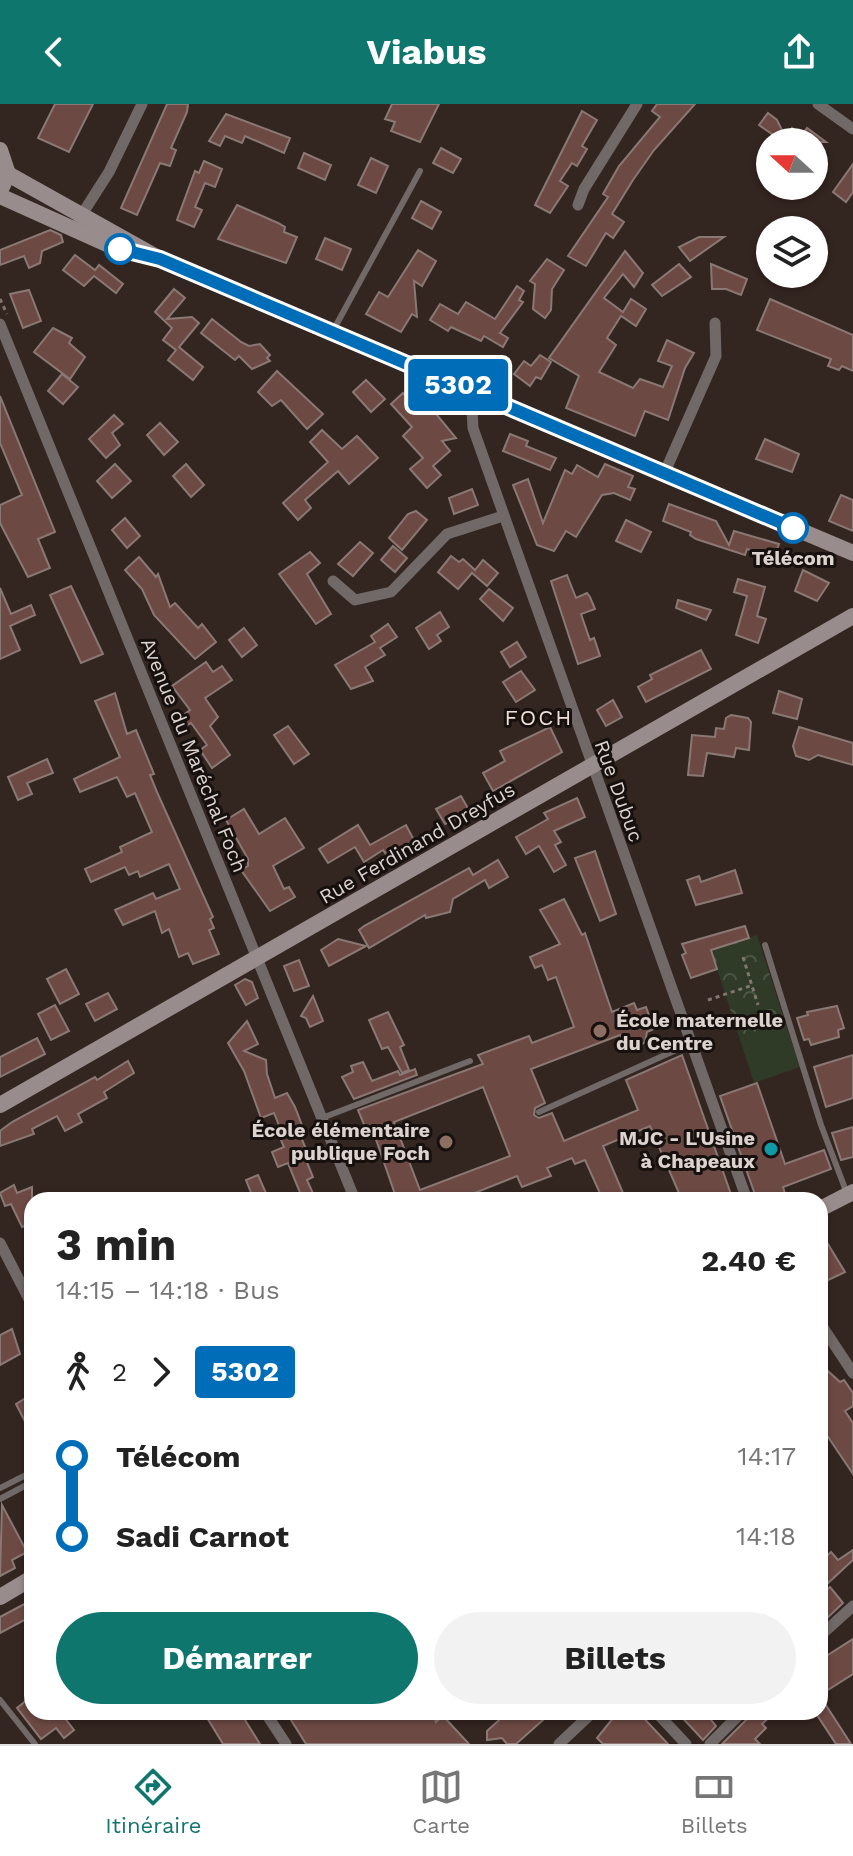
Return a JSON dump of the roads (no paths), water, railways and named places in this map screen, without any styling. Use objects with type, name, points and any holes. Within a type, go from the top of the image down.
[{"type":"main road","points":[[0,150],[8,174],[0,194],[109,245],[160,259]]},
{"type":"main road","points":[[8,174],[160,259],[853,553]]},
{"type":"main road","name":"Rue Ferdinand Dreyfus","points":[[0,1105],[853,616]]},
{"type":"main road","points":[[828,1205],[850,1193]]},
{"type":"main road","points":[[0,1597],[24,1583]]},
{"type":"street","points":[[28,206],[74,220],[82,216],[109,172],[142,104]]},
{"type":"street","points":[[578,205],[584,189],[637,104]]},
{"type":"street","points":[[818,104],[853,129]]},
{"type":"street","points":[[664,474],[716,356],[715,323]]},
{"type":"street","name":"Avenue du Maréchal Foch","points":[[0,324],[352,1192]]},
{"type":"street","name":"Rue Dubuc","points":[[471,391],[473,428],[503,516],[744,1192]]},
{"type":"street","points":[[333,581],[355,600],[391,592],[447,534],[503,516]]},
{"type":"street","points":[[0,1243],[24,1290]]},
{"type":"street","points":[[828,1335],[853,1373]]},
{"type":"street","points":[[828,1629],[853,1606]]},
{"type":"street","points":[[270,1720],[286,1744]]},
{"type":"street","points":[[559,1744],[579,1720]]},
{"type":"street","points":[[664,1720],[686,1744]]},
{"type":"street","points":[[710,1744],[734,1720]]},
{"type":"lane","points":[[333,333],[338,316],[420,171]]},
{"type":"lane","points":[[765,945],[821,1125],[850,1193]]},
{"type":"lane","points":[[539,1112],[676,1050],[689,1040]]},
{"type":"lane","points":[[322,1118],[470,1061]]},
{"type":"lane","points":[[0,1488],[24,1476]]},
{"type":"lane","points":[[0,1499],[24,1486]]},
{"type":"lane","points":[[0,1700],[35,1744]]},
{"type":"place","name":"Télécom","points":[[793,528]]},
{"type":"place","name":"École maternelle du Centre","points":[[600,1031]]},
{"type":"place","name":"École élémentaire publique Foch","points":[[446,1142]]},
{"type":"place","name":"MJC - L'Usine à Chapeaux","points":[[771,1149]]},
{"type":"district","name":"FOCH","points":[[539,717]]}]
